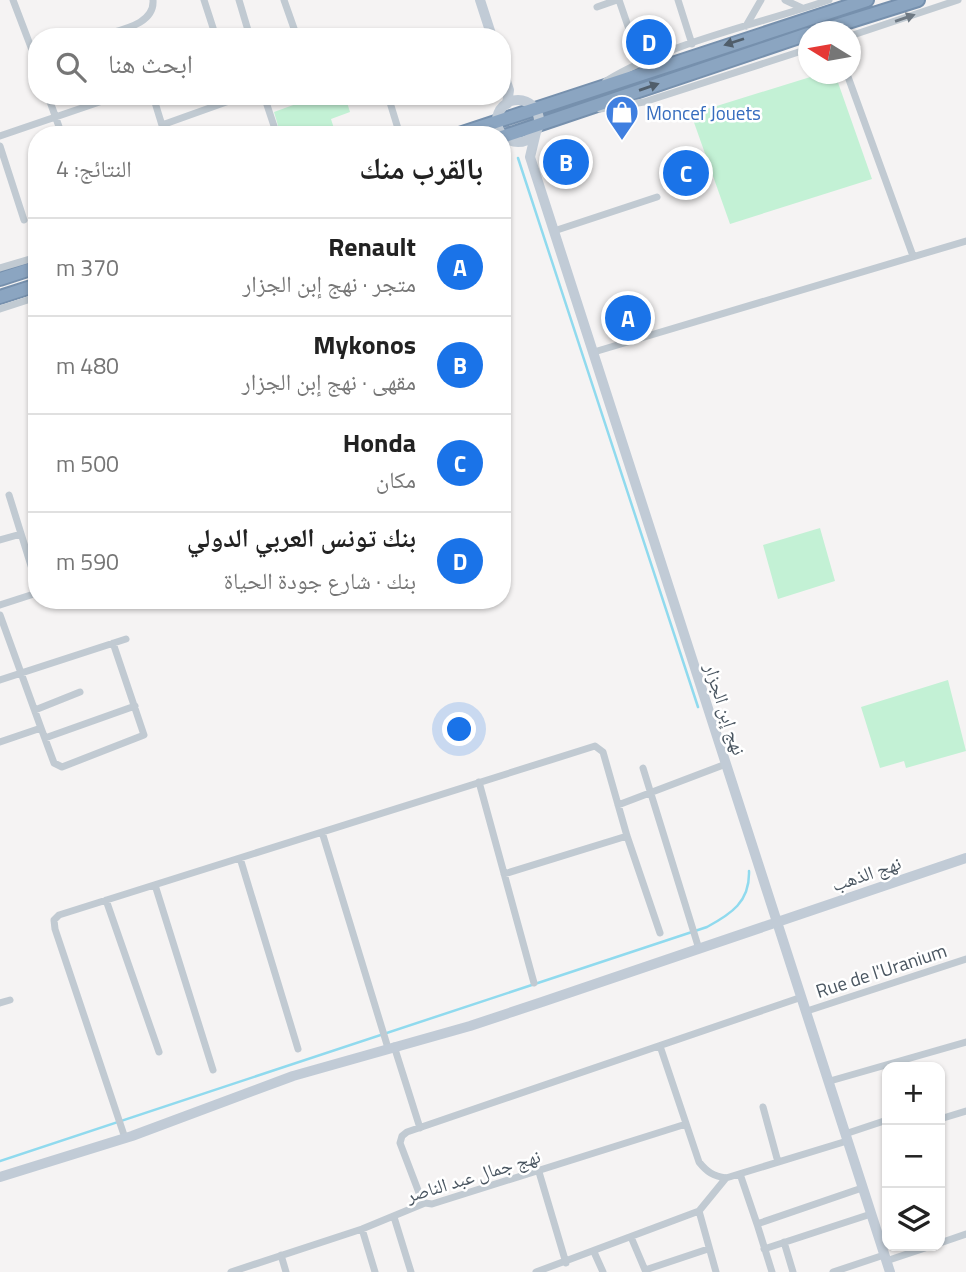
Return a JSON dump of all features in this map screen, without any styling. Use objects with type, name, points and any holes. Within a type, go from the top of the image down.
[{"type":"highway","points":[[846,7],[858,0]]},
{"type":"highway","points":[[484,126],[867,0]]},
{"type":"highway","points":[[847,21],[918,0]]},
{"type":"highway","points":[[511,139],[586,108],[798,37]]},
{"type":"highway","points":[[0,279],[28,270]]},
{"type":"highway","points":[[0,297],[28,288]]},
{"type":"street","points":[[13,0],[28,39]]},
{"type":"street","points":[[127,28],[148,17],[152,12],[153,0]]},
{"type":"street","points":[[204,0],[213,28]]},
{"type":"street","points":[[239,0],[247,28]]},
{"type":"street","points":[[284,0],[294,28]]},
{"type":"street","points":[[480,0],[489,28]]},
{"type":"street","points":[[597,7],[618,0],[641,64]]},
{"type":"street","points":[[678,0],[692,44]]},
{"type":"street","points":[[746,26],[761,0]]},
{"type":"street","points":[[785,0],[803,9]]},
{"type":"street","points":[[593,89],[620,73],[692,44],[829,0]]},
{"type":"street","points":[[861,32],[958,0]]},
{"type":"street","points":[[586,108],[617,107],[644,102],[798,51]]},
{"type":"street","points":[[851,84],[913,256]]},
{"type":"street","points":[[511,92],[534,108],[537,129],[530,157],[511,143]]},
{"type":"street","points":[[511,103],[520,100]]},
{"type":"street","points":[[51,105],[59,126]]},
{"type":"street","points":[[29,126],[91,105]]},
{"type":"street","points":[[156,105],[162,125],[218,105]]},
{"type":"street","points":[[267,105],[273,126]]},
{"type":"street","points":[[390,105],[397,126]]},
{"type":"street","points":[[501,126],[499,121],[502,108],[506,105]]},
{"type":"street","points":[[0,136],[28,126]]},
{"type":"street","points":[[0,146],[24,220]]},
{"type":"street","name":"نهج إبن الجزار","points":[[530,157],[890,1272]]},
{"type":"street","points":[[554,230],[657,197]]},
{"type":"street","points":[[594,352],[966,241]]},
{"type":"street","points":[[0,268],[28,260]]},
{"type":"street","points":[[0,309],[28,300]]},
{"type":"street","points":[[9,495],[28,556]]},
{"type":"street","points":[[0,540],[21,534]]},
{"type":"street","points":[[0,605],[28,596]]},
{"type":"street","points":[[0,615],[54,763],[62,767],[144,735],[113,643]]},
{"type":"street","points":[[0,680],[126,639]]},
{"type":"street","points":[[35,710],[80,692]]},
{"type":"street","points":[[45,738],[135,706]]},
{"type":"street","points":[[0,742],[41,728]]},
{"type":"street","points":[[125,1138],[55,929],[54,920],[59,915],[595,746],[603,752],[627,836],[660,933]]},
{"type":"street","points":[[618,805],[726,764]]},
{"type":"street","points":[[643,768],[699,949]]},
{"type":"street","points":[[479,782],[534,983]]},
{"type":"street","points":[[323,832],[384,1033],[420,1128]]},
{"type":"street","points":[[505,874],[627,836]]},
{"type":"street","points":[[240,858],[298,1049]]},
{"type":"street","name":"نهج الذهب","points":[[0,1177],[125,1138],[293,1076],[482,1022],[966,858]]},
{"type":"street","points":[[155,884],[213,1070]]},
{"type":"street","points":[[106,900],[159,1052]]},
{"type":"street","name":"Rue de l'Uranium","points":[[807,1011],[966,959]]},
{"type":"street","points":[[425,1203],[400,1143],[407,1132],[802,997]]},
{"type":"street","points":[[0,1003],[10,1000]]},
{"type":"street","points":[[904,1062],[966,1042]]},
{"type":"street","points":[[660,1046],[698,1162],[707,1172],[726,1178],[778,1162],[882,1122]]},
{"type":"street","points":[[830,1081],[882,1068]]},
{"type":"street","points":[[763,1107],[778,1162]]},
{"type":"street","points":[[945,1117],[966,1111]]},
{"type":"street","name":"نهج جمال عبد الناصر","points":[[233,1272],[362,1229],[425,1203],[432,1204],[539,1172],[687,1124]]},
{"type":"street","points":[[539,1172],[566,1263]]},
{"type":"street","points":[[740,1174],[772,1272]]},
{"type":"street","points":[[536,1272],[699,1211],[726,1178]]},
{"type":"street","points":[[757,1224],[862,1188]]},
{"type":"street","points":[[699,1211],[716,1272]]},
{"type":"street","points":[[764,1249],[871,1214]]},
{"type":"street","points":[[394,1217],[411,1272]]},
{"type":"street","points":[[362,1229],[375,1272]]},
{"type":"street","points":[[945,1241],[966,1234]]},
{"type":"street","points":[[631,1237],[645,1271],[708,1249]]},
{"type":"street","points":[[784,1242],[793,1272]]},
{"type":"street","points":[[833,1272],[912,1251]]},
{"type":"street","points":[[594,1252],[603,1272]]},
{"type":"street","points":[[281,1255],[286,1272]]},
{"type":"green space","points":[[798,81],[798,84],[839,84],[872,179],[730,224],[691,114]]},
{"type":"green space","points":[[293,105],[348,105],[350,112],[331,119],[333,126],[278,126],[274,112]]},
{"type":"green space","points":[[820,528],[835,581],[778,599],[763,545]]},
{"type":"green space","points":[[948,680],[966,751],[906,768],[904,761],[880,768],[861,707]]},
{"type":"waterway","points":[[518,158],[698,707]]},
{"type":"waterway","points":[[0,1161],[707,927],[737,906],[746,891],[749,871]]},
{"type":"place","name":"بنك تونس العربي الدولي","points":[[649,42]]},
{"type":"place","name":"Moncef Jouets","points":[[622,142]]},
{"type":"place","name":"Mykonos","points":[[566,162]]},
{"type":"place","name":"Honda","points":[[686,173]]},
{"type":"place","name":"Renault","points":[[628,318]]}]
